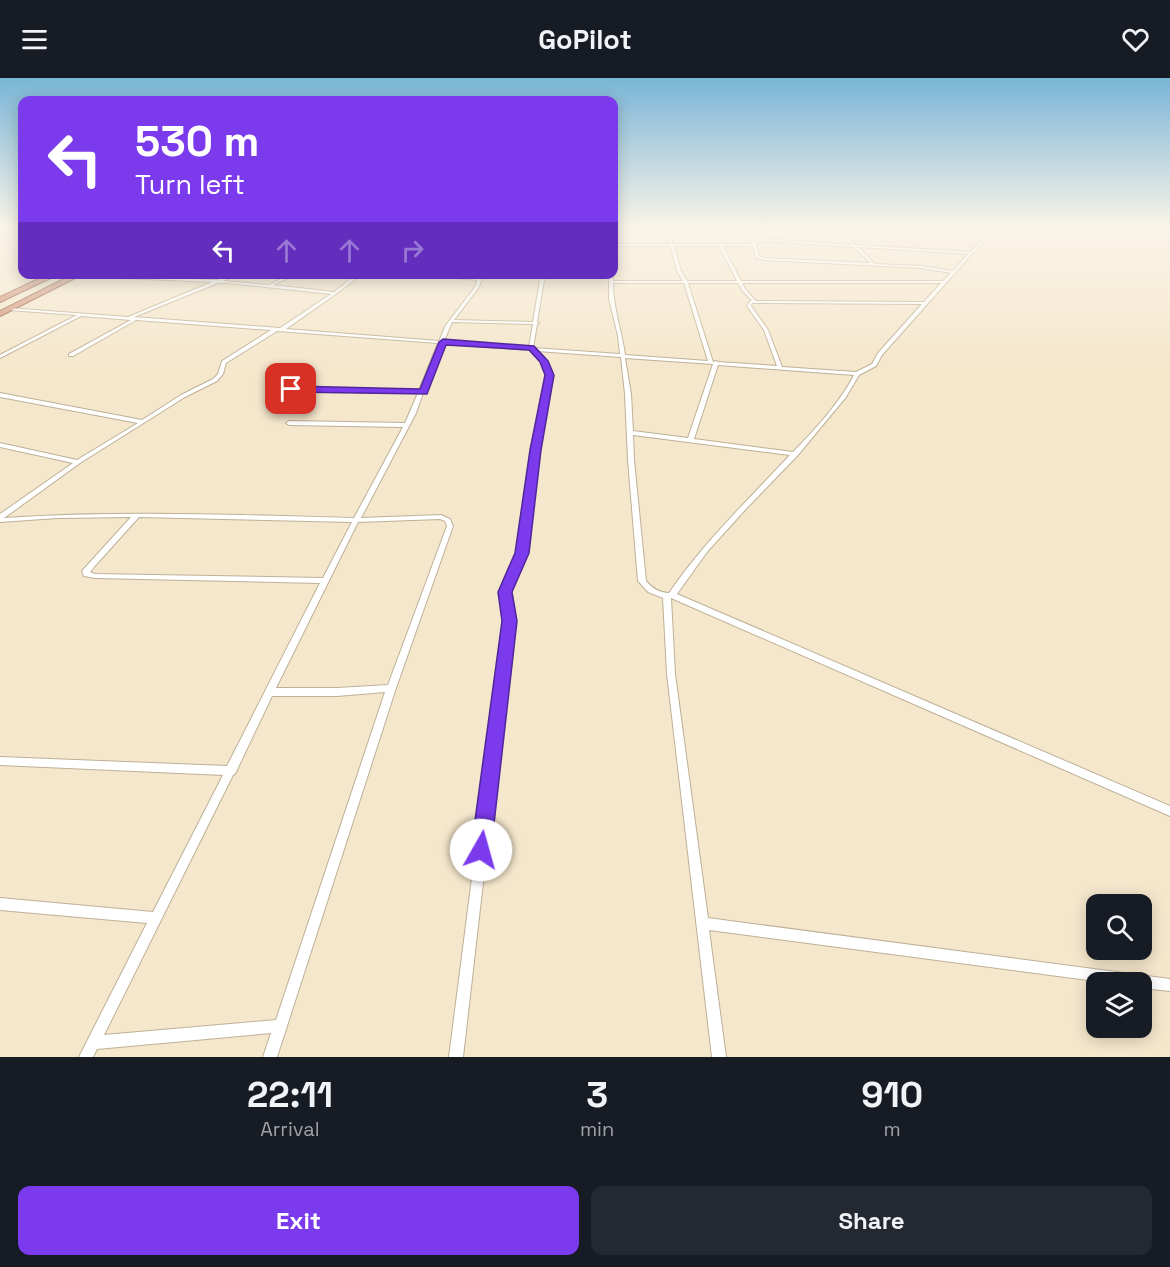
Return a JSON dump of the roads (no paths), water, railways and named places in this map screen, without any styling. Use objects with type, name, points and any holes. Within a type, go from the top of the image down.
[{"type":"highway","points":[[0,300],[45,279]]},
{"type":"highway","points":[[0,314],[72,279]]},
{"type":"street","points":[[681,274],[686,282],[714,362],[690,441]]},
{"type":"street","points":[[736,274],[754,301]]},
{"type":"street","points":[[9,309],[857,374],[874,365],[880,354],[952,274]]},
{"type":"street","points":[[618,278],[686,282],[945,282]]},
{"type":"street","points":[[158,279],[335,292]]},
{"type":"street","points":[[128,318],[224,279]]},
{"type":"street","points":[[270,286],[284,279]]},
{"type":"street","points":[[0,518],[78,462],[183,396],[208,385],[220,374],[224,362],[278,330],[353,279]]},
{"type":"street","points":[[86,1057],[324,581],[423,392],[451,321],[477,287],[480,279]]},
{"type":"street","points":[[531,348],[537,323],[542,279]]},
{"type":"street","points":[[611,279],[611,300],[623,357],[631,434],[631,460],[642,581],[648,588],[1170,811]]},
{"type":"street","points":[[780,368],[766,330],[749,306],[754,301],[925,303]]},
{"type":"street","points":[[0,357],[80,315]]},
{"type":"street","points":[[71,355],[135,319]]},
{"type":"street","points":[[451,321],[537,323]]},
{"type":"street","points":[[456,1057],[509,621],[505,592],[522,553],[536,450],[550,375],[544,361],[531,348]]},
{"type":"street","points":[[719,1057],[671,674],[670,596],[715,541],[796,454],[851,388],[857,374]]},
{"type":"street","points":[[291,389],[423,392]]},
{"type":"street","points":[[0,395],[143,422]]},
{"type":"street","points":[[288,423],[405,425]]},
{"type":"street","points":[[631,434],[796,454]]},
{"type":"street","points":[[0,445],[78,462]]},
{"type":"street","points":[[0,518],[137,515],[356,520],[431,516],[448,520],[450,526],[391,688],[270,1057]]},
{"type":"street","points":[[137,515],[86,570],[87,574],[118,577],[324,581]]},
{"type":"street","points":[[269,692],[337,692],[391,688]]},
{"type":"street","points":[[0,761],[231,771]]},
{"type":"street","points":[[0,904],[156,918]]},
{"type":"street","points":[[702,922],[1170,985]]},
{"type":"street","points":[[93,1043],[280,1026]]}]
